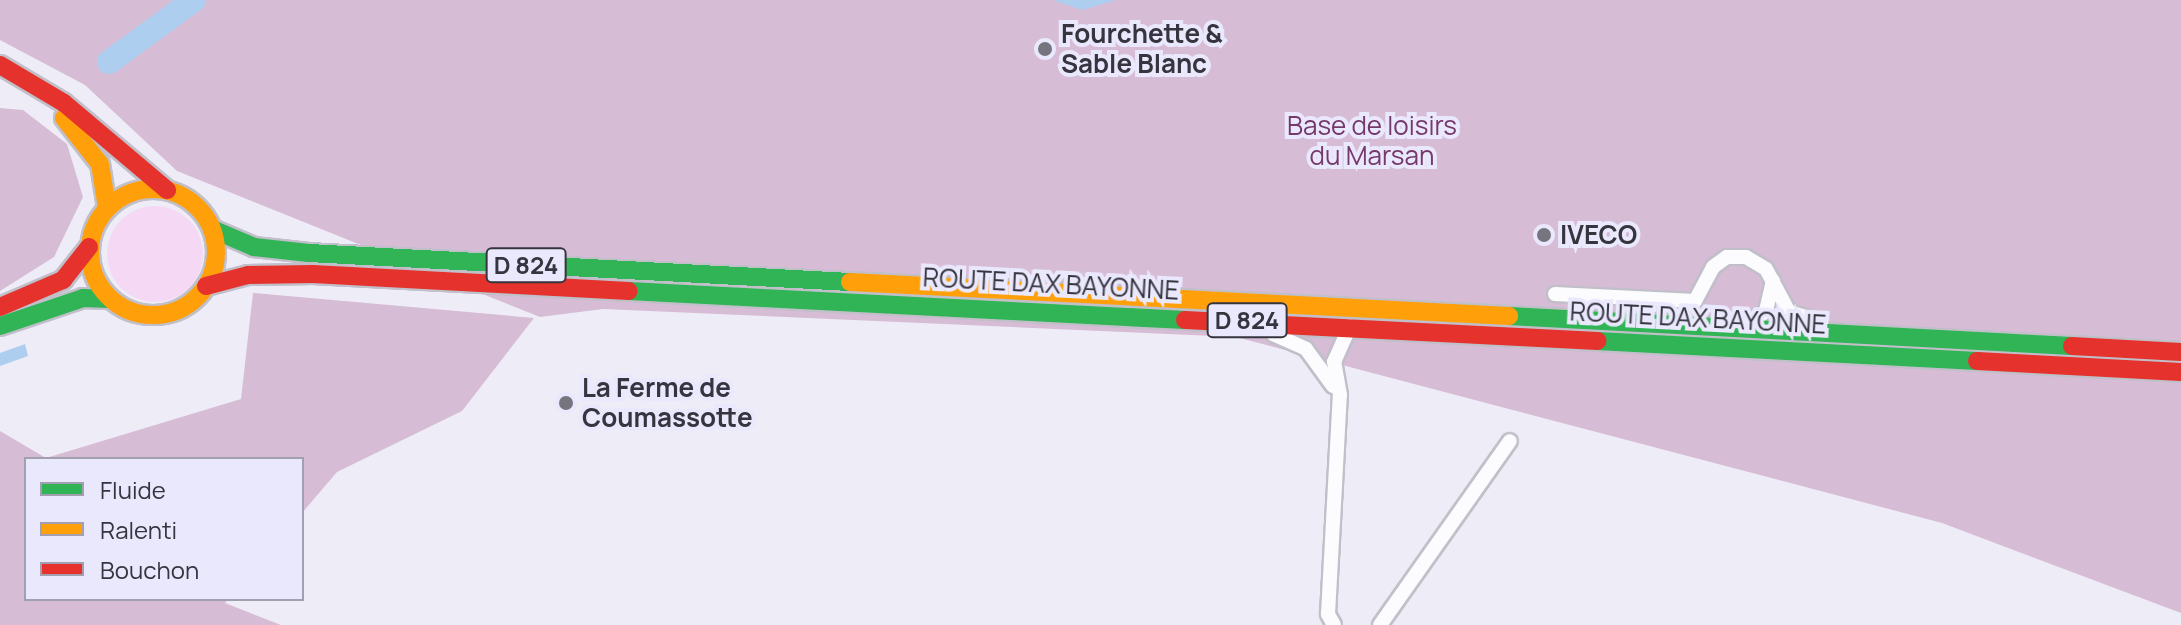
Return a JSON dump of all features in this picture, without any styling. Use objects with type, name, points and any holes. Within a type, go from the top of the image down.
[{"type":"main road","points":[[0,65],[55,96],[167,190],[194,204],[212,229],[215,264],[206,286],[196,299],[166,314],[135,313],[110,299],[93,275],[89,247]]},
{"type":"main road","points":[[0,82],[41,99],[79,134],[104,173],[107,207],[89,247],[63,280],[0,307]]},
{"type":"main road","points":[[107,207],[135,191],[167,190]]},
{"type":"main road","name":"D 824","points":[[212,229],[254,247],[309,253],[2181,352]]},
{"type":"main road","name":"ROUTE DAX BAYONNE","points":[[206,286],[248,275],[313,274],[1092,312],[2181,372]]},
{"type":"main road","points":[[0,326],[57,305],[110,299]]},
{"type":"street","points":[[1555,294],[1695,301],[1713,267],[1737,256],[1757,262],[1773,281],[1784,306],[1799,318],[1977,342]]},
{"type":"street","points":[[1742,329],[1766,311],[1773,281]]},
{"type":"street","points":[[1092,312],[1289,337],[1328,373],[1338,414]]},
{"type":"street","points":[[1334,625],[1328,614],[1338,414],[1334,355],[1350,326]]},
{"type":"street","points":[[1385,624],[1510,441]]},
{"type":"shaded area","points":[[155,206],[173,209],[189,220],[200,236],[203,254],[200,272],[189,288],[173,299],[155,302],[137,299],[121,288],[110,272],[107,254],[110,236],[121,220],[137,209]]},
{"type":"green space","name":"Base de loisirs du Marsan","points":[[0,0],[2181,0],[2181,613],[1942,523],[1236,337],[603,309],[540,317],[177,171],[85,85],[0,40]]},
{"type":"green space","points":[[0,108],[23,110],[67,144],[83,197],[54,257],[0,291]]},
{"type":"green space","points":[[253,293],[534,318],[462,411],[337,472],[304,511],[304,457],[49,457],[241,399]]},
{"type":"green space","points":[[0,431],[44,457],[24,457],[24,601],[226,601],[225,603],[281,625],[0,625]]},
{"type":"water","points":[[1053,0],[1116,0],[1082,10]]},
{"type":"water","points":[[25,344],[28,356],[0,366],[0,353]]},
{"type":"waterway","points":[[109,62],[194,0]]},
{"type":"traffic: fast","points":[[212,229],[254,247],[309,253],[850,282]]},
{"type":"traffic: fast","points":[[629,291],[1185,320]]},
{"type":"traffic: fast","points":[[0,326],[83,298],[110,299]]},
{"type":"traffic: fast","points":[[1509,316],[2072,346]]},
{"type":"traffic: fast","points":[[1597,341],[1977,361]]},
{"type":"traffic: slow","points":[[64,118],[100,164],[107,207]]},
{"type":"traffic: slow","points":[[153,189],[177,193],[198,207],[212,228],[216,252],[212,276],[198,297],[177,311],[153,315],[129,311],[108,297],[94,276],[90,252],[94,228],[108,207],[129,193],[153,189]]},
{"type":"traffic: slow","points":[[850,282],[1509,316]]},
{"type":"traffic: jam","points":[[0,65],[64,103],[167,190]]},
{"type":"traffic: jam","points":[[0,307],[63,280],[89,247]]},
{"type":"traffic: jam","points":[[206,286],[248,275],[313,274],[629,291]]},
{"type":"traffic: jam","points":[[1185,320],[1597,341]]},
{"type":"traffic: jam","points":[[2072,346],[2181,352]]},
{"type":"traffic: jam","points":[[1977,361],[2181,372]]},
{"type":"place","name":"Fourchette & Sable Blanc","points":[[1045,49]]},
{"type":"place","name":"IVECO","points":[[1544,235]]},
{"type":"place","name":"La Ferme de Coumassotte","points":[[566,403]]}]
